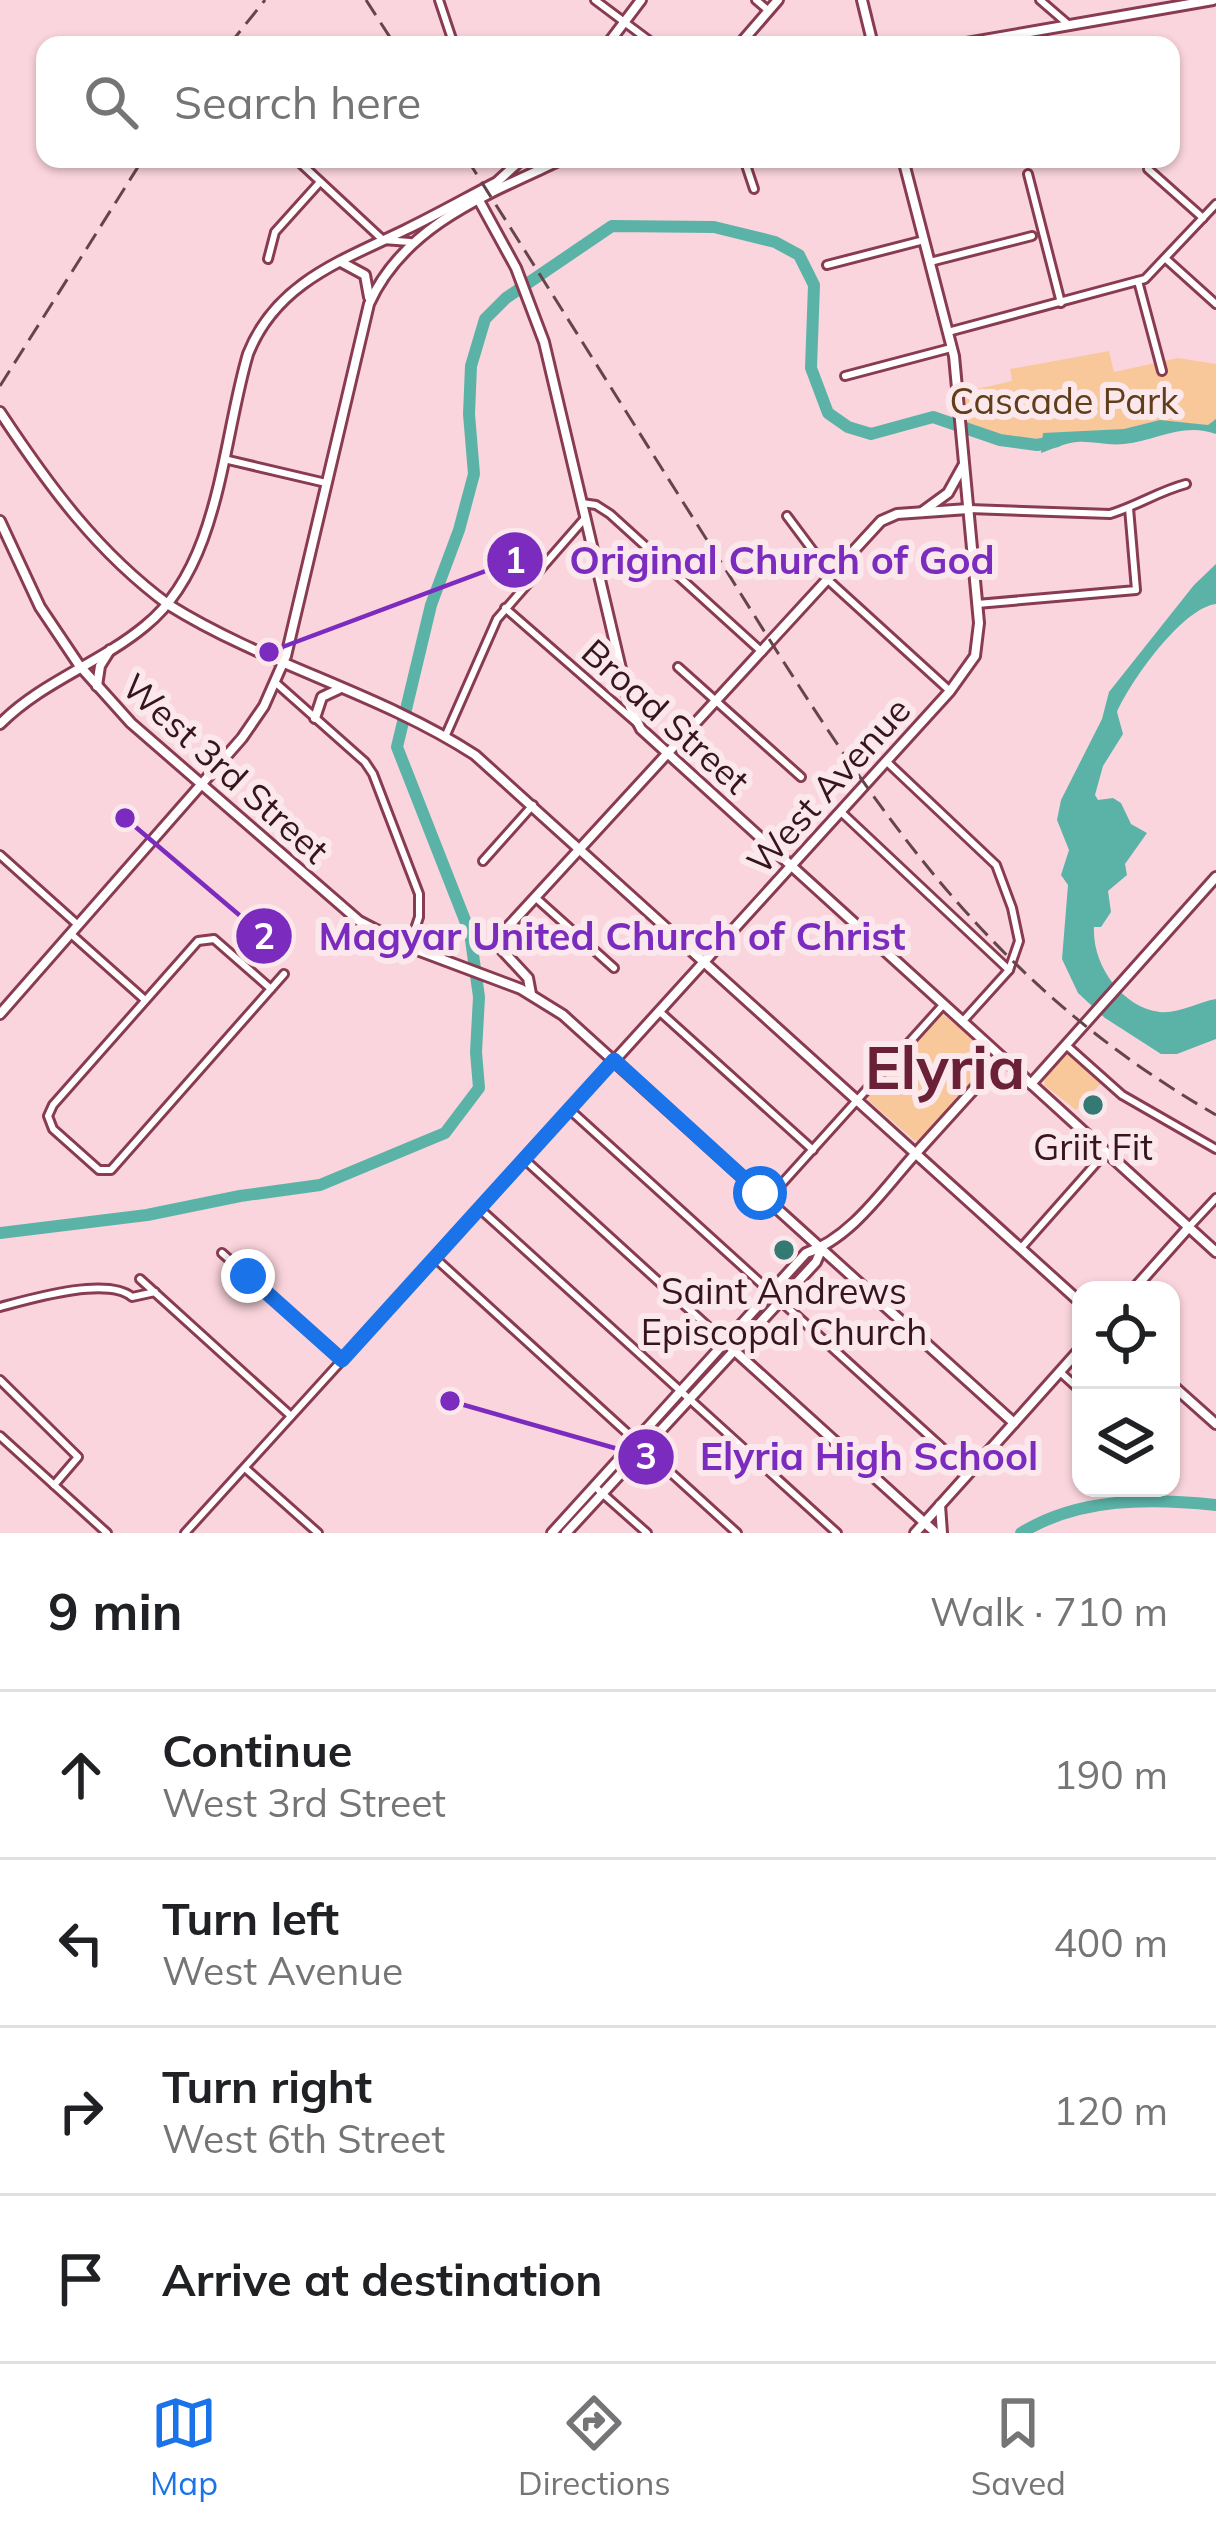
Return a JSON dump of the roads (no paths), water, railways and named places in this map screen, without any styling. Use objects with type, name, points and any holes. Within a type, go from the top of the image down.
[{"type":"main road","points":[[614,36],[640,0]]},
{"type":"main road","points":[[747,36],[778,0]]},
{"type":"main road","points":[[862,0],[871,36]]},
{"type":"main road","points":[[1006,36],[1213,0]]},
{"type":"main road","points":[[369,304],[385,270],[410,242],[512,168]]},
{"type":"main road","points":[[0,724],[31,696],[142,629],[169,605],[199,553],[248,354],[258,331],[291,291],[382,240],[539,168]]},
{"type":"main road","points":[[905,168],[952,348],[977,604]]},
{"type":"main road","points":[[478,197],[516,268],[548,357],[638,725]]},
{"type":"main road","points":[[0,1014],[254,722],[276,683],[369,304],[365,274],[339,262]]},
{"type":"main road","points":[[0,412],[98,545],[124,572],[169,605],[234,642],[475,755],[1072,1295]]},
{"type":"main road","points":[[921,512],[948,493],[964,462]]},
{"type":"main road","points":[[531,994],[528,979],[505,957],[504,932],[881,520],[897,514],[968,509]]},
{"type":"main road","name":"West 3rd Street","points":[[0,520],[40,608],[79,665],[97,688],[201,784],[371,929],[505,982],[563,1015],[1014,1423]]},
{"type":"main road","name":"West Avenue","points":[[614,1060],[950,691],[975,656],[977,604]]},
{"type":"main road","points":[[97,688],[100,666],[111,649]]},
{"type":"main road","points":[[315,718],[322,697],[341,689]]},
{"type":"main road","name":"Broad Street","points":[[638,725],[1216,1252]]},
{"type":"main road","points":[[1031,1084],[1216,877]]},
{"type":"main road","points":[[552,1533],[598,1490],[775,1296],[806,1253],[822,1248],[850,1226],[1002,1058]]},
{"type":"main road","points":[[1141,1281],[1189,1227]]},
{"type":"main road","points":[[729,1346],[939,1533]]},
{"type":"main road","points":[[915,1533],[1072,1358]]},
{"type":"main road","points":[[1177,1389],[1216,1424]]},
{"type":"main road","points":[[566,1533],[598,1490]]},
{"type":"main road","points":[[939,1533],[940,1505]]},
{"type":"street","points":[[439,0],[451,36]]},
{"type":"street","points":[[595,0],[645,36]]},
{"type":"street","points":[[756,0],[769,11]]},
{"type":"street","points":[[1040,0],[1069,25]]},
{"type":"street","points":[[305,168],[382,240],[410,242]]},
{"type":"street","points":[[747,168],[754,189]]},
{"type":"street","points":[[1148,169],[1203,218]]},
{"type":"street","points":[[1028,174],[1061,303]]},
{"type":"street","points":[[268,259],[275,232],[320,182]]},
{"type":"street","points":[[948,332],[1138,281],[1166,259],[1216,204]]},
{"type":"street","points":[[930,262],[1032,236]]},
{"type":"street","points":[[827,265],[924,240]]},
{"type":"street","points":[[1166,259],[1216,304]]},
{"type":"street","points":[[1138,281],[1162,371]]},
{"type":"street","points":[[844,376],[952,348]]},
{"type":"street","points":[[223,458],[326,483]]},
{"type":"street","points":[[968,509],[1086,515],[1129,508],[1156,492],[1186,484]]},
{"type":"street","points":[[582,503],[610,514],[761,652]]},
{"type":"street","points":[[977,604],[1136,590],[1129,508]]},
{"type":"street","points":[[787,516],[829,578],[950,691]]},
{"type":"street","points":[[445,737],[495,622],[586,517]]},
{"type":"street","name":"Broad Street","points":[[505,608],[638,725]]},
{"type":"street","points":[[678,668],[801,777]]},
{"type":"street","points":[[276,683],[374,774],[420,900],[409,947]]},
{"type":"street","points":[[886,761],[999,869],[1019,937],[1009,970],[962,1022]]},
{"type":"street","points":[[483,861],[533,805]]},
{"type":"street","points":[[841,812],[1009,970]]},
{"type":"street","points":[[2,861],[78,925]]},
{"type":"street","points":[[536,898],[614,968]]},
{"type":"street","points":[[70,934],[145,1000]]},
{"type":"street","points":[[271,989],[208,937],[198,940],[53,1105],[48,1116],[52,1129],[99,1170],[115,1167],[271,989],[284,974]]},
{"type":"street","points":[[767,1199],[943,1004]]},
{"type":"street","points":[[659,1011],[813,1150]]},
{"type":"street","points":[[1066,1045],[1123,1095],[1216,1149]]},
{"type":"street","name":"West Avenue","points":[[190,1531],[614,1060]]},
{"type":"street","points":[[570,1110],[969,1472]]},
{"type":"street","points":[[1021,1248],[1106,1152]]},
{"type":"street","points":[[524,1160],[729,1346]]},
{"type":"street","points":[[1189,1227],[1216,1198]]},
{"type":"street","points":[[480,1208],[837,1533]]},
{"type":"street","points":[[222,1253],[342,1360]]},
{"type":"street","points":[[435,1258],[737,1533]]},
{"type":"street","points":[[140,1279],[291,1416]]},
{"type":"street","points":[[0,1307],[51,1293],[120,1289],[132,1297],[155,1292]]},
{"type":"street","points":[[1060,1372],[1079,1389]]},
{"type":"street","points":[[0,1380],[79,1457],[54,1485]]},
{"type":"street","points":[[0,1436],[107,1533]]},
{"type":"street","points":[[244,1468],[318,1533]]},
{"type":"street","points":[[598,1490],[647,1533]]},
{"type":"waterway","points":[[0,1233],[147,1215],[320,1185],[445,1133],[479,1088],[479,997],[470,933],[397,747],[431,605],[474,474],[471,366],[485,319],[506,298],[612,226],[714,227],[775,242],[799,255],[814,285],[811,368],[828,413],[848,427],[871,434],[933,417],[1000,440],[1037,445],[1057,441]]},
{"type":"waterway","points":[[1021,1533],[1091,1506],[1166,1501],[1216,1505]]},
{"type":"railway","points":[[236,36],[265,0]]},
{"type":"railway","points":[[366,0],[389,36]]},
{"type":"railway","points":[[0,386],[137,168]]},
{"type":"railway","points":[[473,168],[776,650],[879,804],[993,941],[1058,1003],[1132,1061],[1216,1115]]},
{"type":"place","name":"Original Church of God","points":[[269,652]]},
{"type":"place","name":"Magyar United Church of Christ","points":[[125,818]]},
{"type":"place","name":"Griit Fit","points":[[1093,1105]]},
{"type":"place","name":"Saint Andrews Episcopal Church","points":[[784,1250]]},
{"type":"place","name":"Elyria High School","points":[[450,1401]]},
{"type":"district","name":"Elyria","points":[[945,1066]]},
{"type":"park label","name":"Cascade Park","points":[[1064,400]]}]
